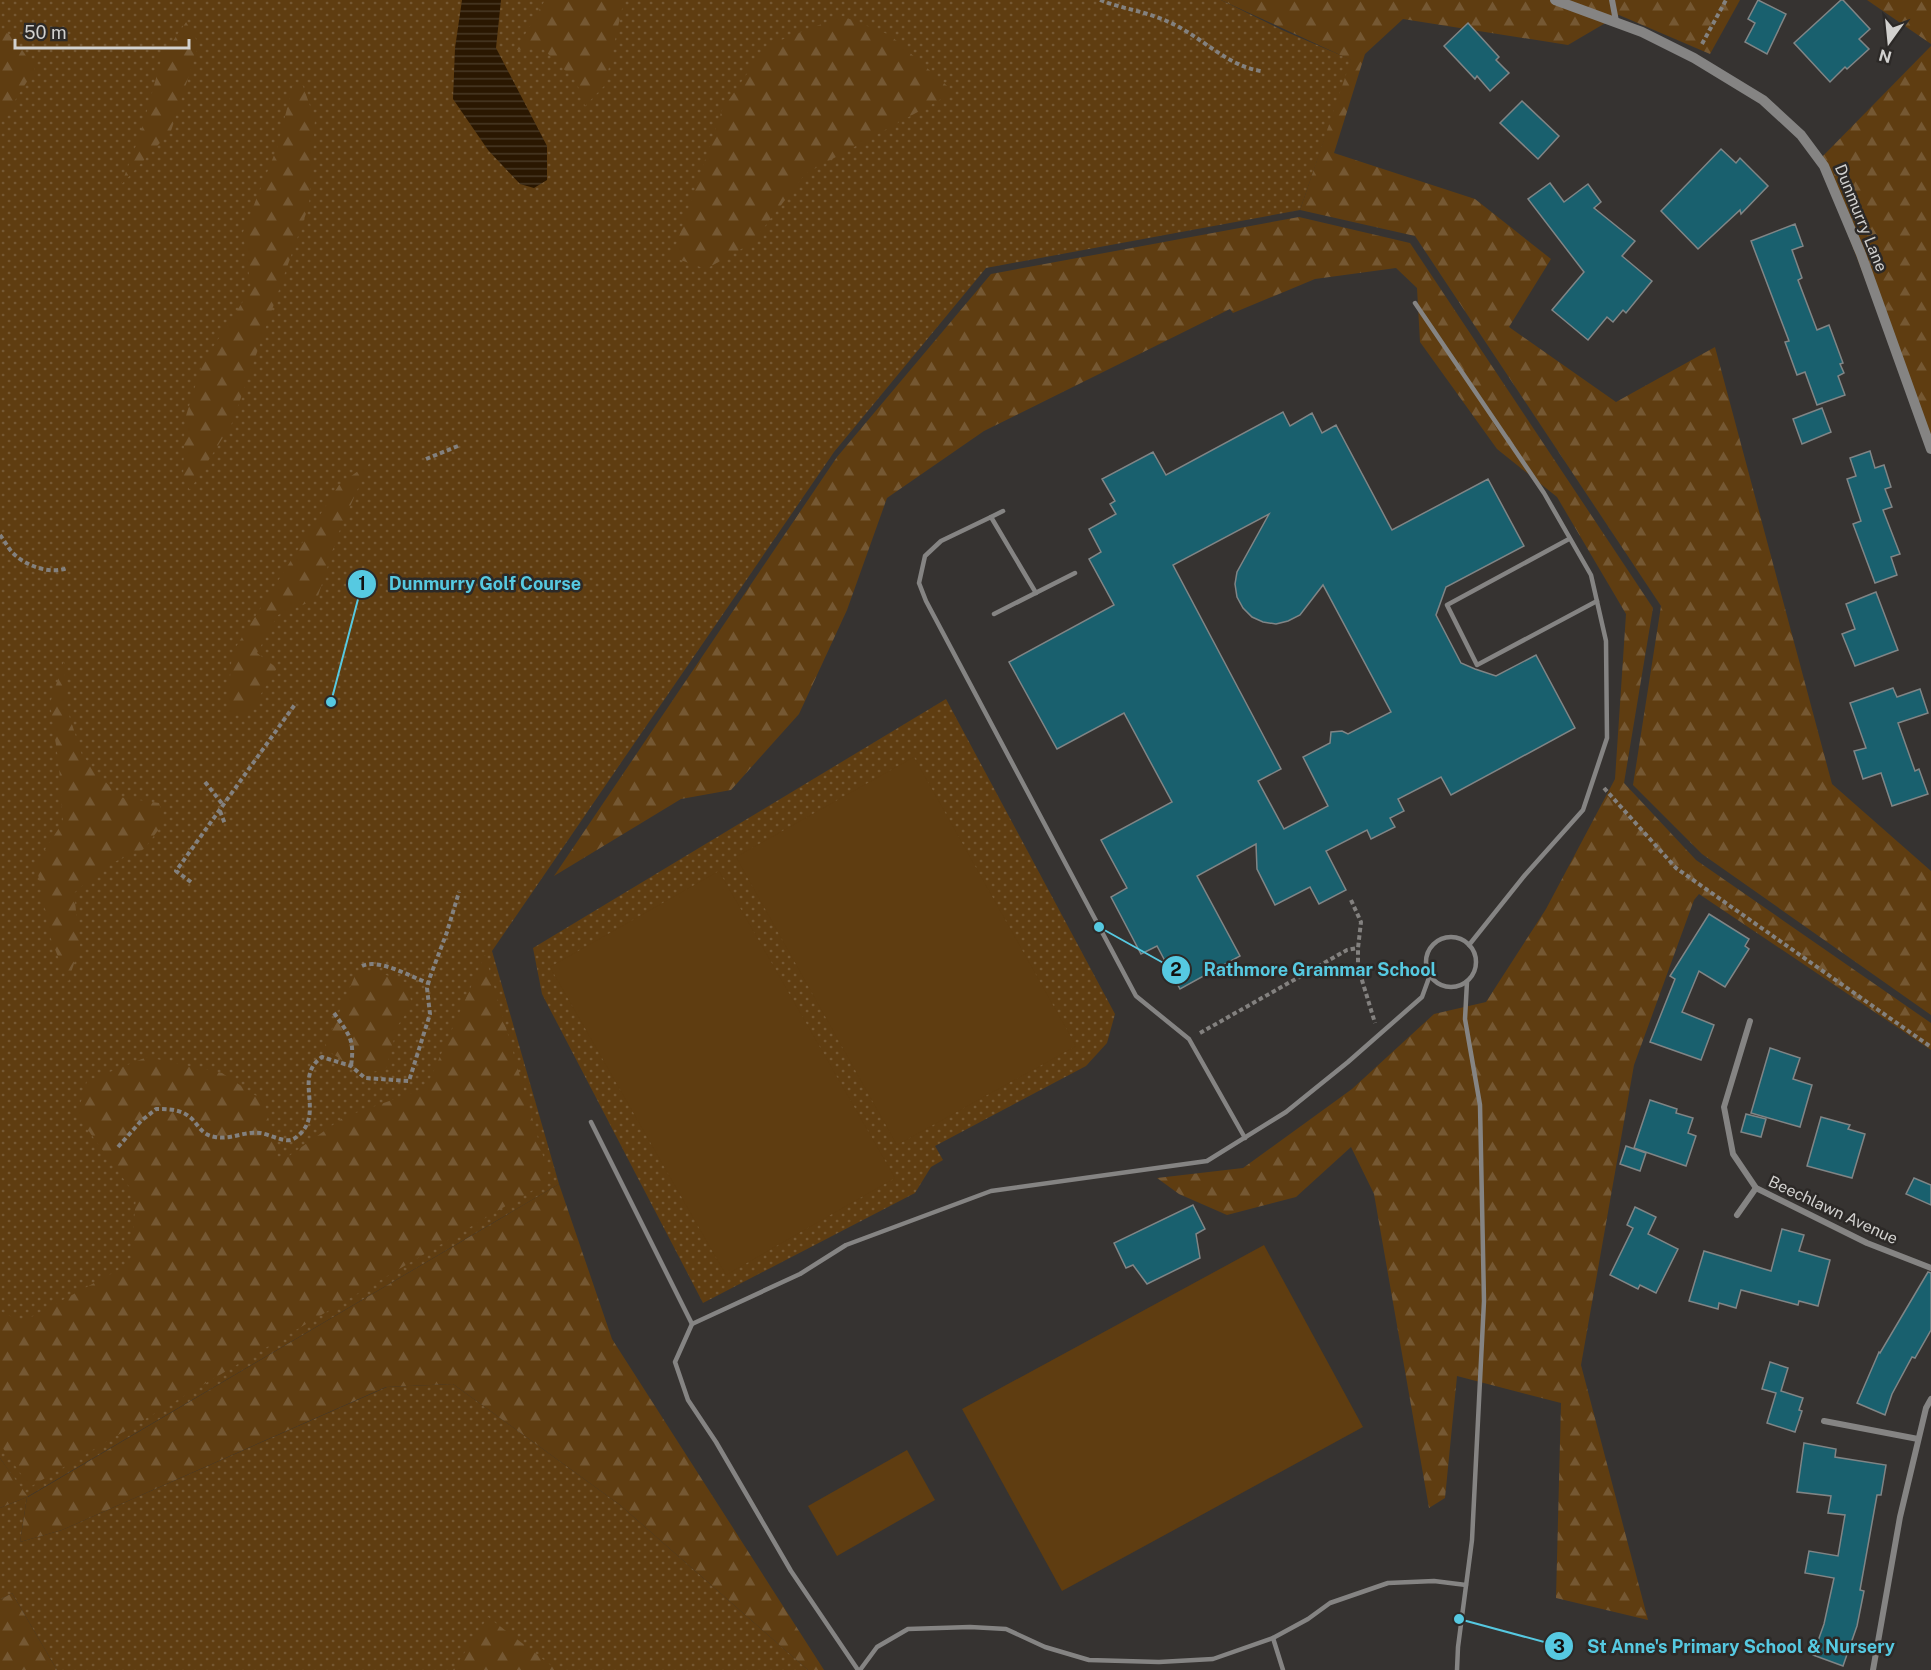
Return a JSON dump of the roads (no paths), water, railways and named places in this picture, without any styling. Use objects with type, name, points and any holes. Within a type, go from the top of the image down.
[{"type":"street","name":"Dunmurry Lane","points":[[1555,0],[1616,21],[1694,58],[1763,100],[1800,135],[1824,166],[1861,254],[1931,448]]},
{"type":"street","points":[[1612,0],[1616,21]]},
{"type":"street","name":"Beechlawn Avenue","points":[[1750,1021],[1724,1107],[1733,1154],[1756,1188],[1867,1243],[1931,1268]]},
{"type":"street","points":[[1737,1215],[1756,1188]]},
{"type":"street","points":[[1874,1670],[1900,1517],[1926,1408],[1931,1399]]},
{"type":"street","points":[[1824,1421],[1918,1439]]},
{"type":"lane","points":[[1415,303],[1544,493],[1591,574],[1606,640],[1607,738],[1583,810],[1525,875],[1469,945]]},
{"type":"lane","points":[[1003,511],[941,541],[924,556],[919,583],[926,601],[1136,996],[1189,1040],[1245,1138]]},
{"type":"lane","points":[[991,517],[1036,593]]},
{"type":"lane","points":[[1569,539],[1447,605],[1477,665],[1597,601]]},
{"type":"lane","points":[[994,614],[1075,573]]},
{"type":"lane","points":[[1455,937],[1469,945],[1476,960],[1472,976],[1467,982],[1459,986],[1443,986],[1430,975],[1426,960],[1433,945],[1439,940],[1455,937]]},
{"type":"lane","points":[[1430,975],[1422,997],[1286,1112],[1207,1161],[991,1191],[846,1245],[800,1274],[692,1324],[675,1362],[688,1400],[716,1442],[791,1571],[859,1670],[877,1647],[908,1629],[970,1627],[1006,1629],[1045,1647],[1089,1659],[1159,1662],[1213,1659],[1273,1638],[1308,1619],[1330,1603],[1388,1583],[1434,1581],[1466,1585]]},
{"type":"lane","points":[[1457,1670],[1472,1540],[1484,1301],[1480,1105],[1465,1018],[1467,982]]},
{"type":"lane","points":[[591,1122],[692,1324]]},
{"type":"lane","points":[[1273,1638],[1283,1670]]},
{"type":"place","name":"Dunmurry Golf Course","points":[[331,702]]},
{"type":"place","name":"Rathmore Grammar School","points":[[1099,927]]},
{"type":"place","name":"St Anne's Primary School & Nursery","points":[[1459,1619]]}]
